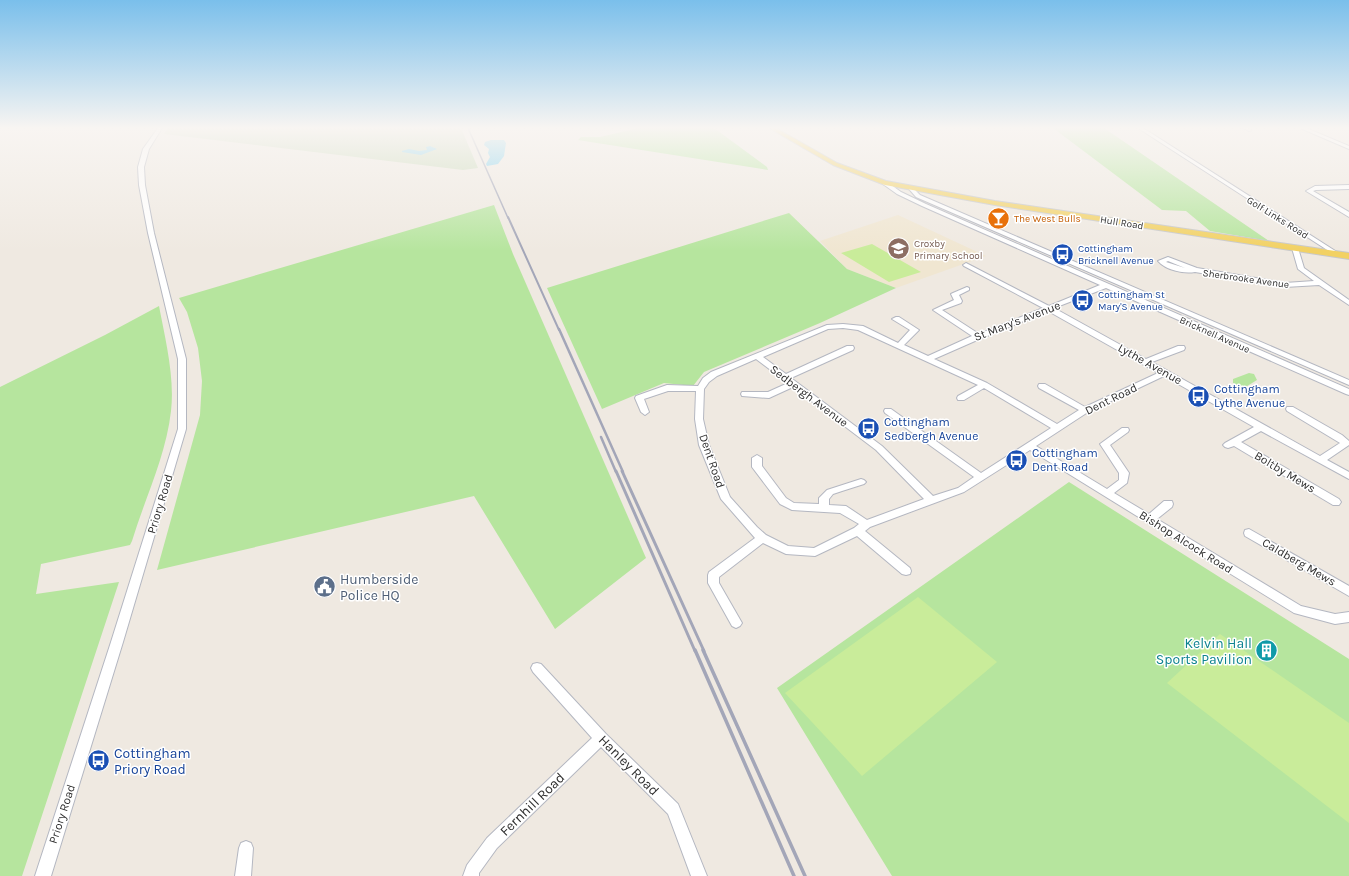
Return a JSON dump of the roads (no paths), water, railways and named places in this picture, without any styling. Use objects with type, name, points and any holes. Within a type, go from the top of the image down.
[{"type":"main road","name":"Hull Road","points":[[846,169],[886,183],[912,189],[1349,256]]},
{"type":"street","name":"Priory Road","points":[[42,876],[117,642],[182,429],[182,359],[151,233],[142,185],[141,169]]},
{"type":"street","name":"Golf Links Road","points":[[1204,169],[1337,254]]},
{"type":"street","name":"Bricknell Avenue","points":[[886,183],[899,193],[924,205],[1349,392]]},
{"type":"street","points":[[1349,187],[1315,188],[1309,191],[1349,215]]},
{"type":"street","name":"Bricknell Avenue","points":[[912,189],[918,196],[1349,383]]},
{"type":"street","points":[[1295,248],[1302,269],[1349,303]]},
{"type":"street","name":"Lythe Avenue","points":[[967,268],[1050,309],[1349,476]]},
{"type":"street","name":"Sherbrooke Avenue","points":[[1195,270],[1284,285],[1321,283]]},
{"type":"street","name":"St Mary's Avenue","points":[[928,359],[977,336],[1050,309],[1106,286]]},
{"type":"street","points":[[967,289],[955,294],[958,301],[937,310],[977,336]]},
{"type":"street","points":[[896,319],[909,325],[915,330],[899,346]]},
{"type":"street","points":[[645,412],[639,398],[667,388],[700,389],[714,374],[758,357],[826,327],[843,326],[860,328],[984,385],[1058,428]]},
{"type":"street","points":[[785,377],[850,348]]},
{"type":"street","points":[[1146,362],[1181,348]]},
{"type":"street","name":"Sedbergh Avenue","points":[[758,357],[879,448],[930,499]]},
{"type":"street","name":"Dent Road","points":[[700,389],[699,420],[704,446],[716,479],[726,499],[762,538],[786,550],[815,552],[862,528],[930,499],[961,490],[1085,410],[1165,373]]},
{"type":"street","points":[[745,394],[769,395],[793,384]]},
{"type":"street","points":[[961,398],[984,385]]},
{"type":"street","points":[[1042,386],[1085,410]]},
{"type":"street","points":[[1290,409],[1339,437],[1346,443],[1320,460]]},
{"type":"street","points":[[888,411],[980,477]]},
{"type":"street","name":"Boltby Mews","points":[[1261,427],[1231,444],[1336,502]]},
{"type":"street","points":[[1108,493],[1124,481],[1124,473],[1105,444],[1125,430]]},
{"type":"street","name":"Bishop Alcock Road","points":[[1030,446],[1298,610],[1335,619],[1349,617]]},
{"type":"street","points":[[757,458],[757,467],[783,501],[792,506],[824,506],[842,509],[906,571]]},
{"type":"street","points":[[824,506],[824,498],[830,492],[861,482]]},
{"type":"street","points":[[1150,519],[1168,504]]},
{"type":"street","name":"Caldberg Mews","points":[[1248,533],[1349,591]]},
{"type":"street","points":[[736,623],[714,583],[713,575],[762,538]]},
{"type":"street","name":"Hanley Road","points":[[537,668],[602,738],[673,809],[699,876]]},
{"type":"street","name":"Fernhill Road","points":[[471,876],[472,870],[492,843],[602,738]]},
{"type":"street","points":[[243,876],[246,848]]},
{"type":"railway","points":[[486,169],[508,218]]},
{"type":"railway","points":[[508,217],[559,330]]},
{"type":"railway","points":[[559,329],[623,472]]},
{"type":"railway","points":[[601,437],[616,472]]},
{"type":"railway","points":[[616,471],[695,651]]},
{"type":"railway","points":[[622,471],[704,651]]},
{"type":"railway","points":[[695,650],[794,876]]},
{"type":"railway","points":[[703,650],[805,876]]},
{"type":"place","name":"The West Bulls","points":[[999,218]]},
{"type":"place","name":"Croxby Primary School","points":[[899,249]]},
{"type":"place","name":"Cottingham Bricknell Avenue","points":[[1062,254]]},
{"type":"place","name":"Cottingham St Mary'S Avenue","points":[[1083,300]]},
{"type":"place","name":"Cottingham Lythe Avenue","points":[[1199,396]]},
{"type":"place","name":"Cottingham Sedbergh Avenue","points":[[869,429]]},
{"type":"place","name":"Cottingham Dent Road","points":[[1016,460]]},
{"type":"place","name":"Humberside Police HQ","points":[[325,587]]},
{"type":"place","name":"Kelvin Hall Sports Pavilion","points":[[1267,651]]},
{"type":"place","name":"Cottingham Priory Road","points":[[99,761]]}]
